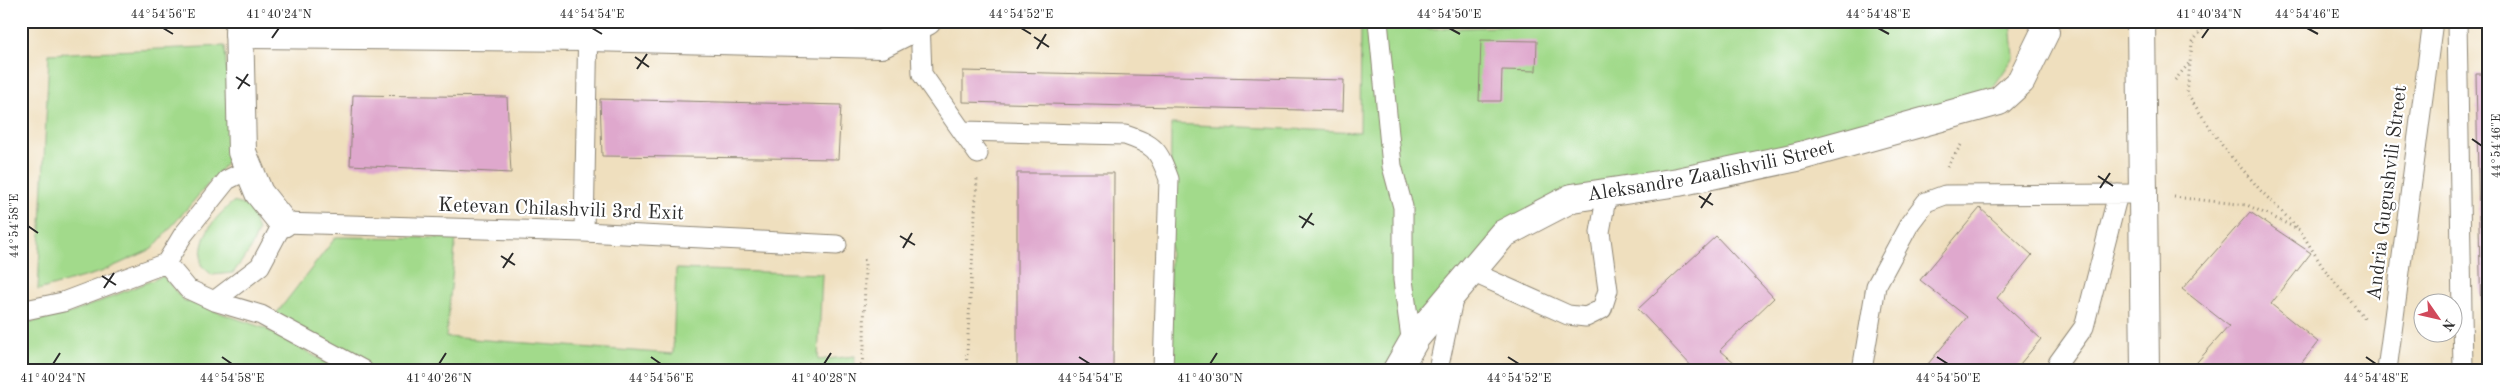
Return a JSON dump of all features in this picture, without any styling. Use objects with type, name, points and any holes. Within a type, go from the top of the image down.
[{"type":"street","name":"Aleksandre Zaalishvili Street","points":[[1397,370],[1412,345],[1503,234],[1572,198],[1678,182],[1798,157],[2000,101],[2021,81],[2045,32],[2042,21]]},
{"type":"street","points":[[2141,21],[2130,194],[2145,370]]},
{"type":"street","points":[[283,223],[259,193],[242,152],[239,28],[588,29],[881,44],[922,23]]},
{"type":"lane","points":[[1378,21],[1392,166],[1403,207],[1403,280],[1412,345]]},
{"type":"lane","name":"Andria Gugushvili Street","points":[[2387,370],[2433,21]]},
{"type":"lane","points":[[2458,21],[2463,370]]},
{"type":"lane","points":[[922,23],[922,74],[978,154]]},
{"type":"lane","points":[[584,232],[588,29]]},
{"type":"lane","points":[[963,131],[1124,135],[1145,142],[1160,154],[1169,179],[1163,370]]},
{"type":"lane","points":[[21,311],[63,302],[166,263],[183,235],[227,180],[249,169]]},
{"type":"lane","points":[[1438,370],[1463,281],[1568,315],[1586,318],[1602,309],[1608,290],[1600,232],[1607,193]]},
{"type":"lane","points":[[1862,370],[1876,286],[1910,223],[1926,202],[1945,195],[2130,194],[2084,327],[2058,363]]},
{"type":"lane","points":[[214,301],[260,266],[283,223]]},
{"type":"lane","name":"Ketevan Chilashvili 3rd Exit","points":[[283,223],[584,232],[837,245]]},
{"type":"lane","points":[[166,263],[188,289],[214,301],[261,315],[363,370]]},
{"type":"path","points":[[2208,21],[2192,43],[2187,94],[2224,148],[2262,192],[2300,230],[2322,266],[2390,350]]},
{"type":"path","points":[[1926,202],[1986,104]]},
{"type":"path","points":[[966,370],[978,154]]},
{"type":"path","points":[[2130,194],[2247,204],[2300,230]]},
{"type":"path","points":[[837,245],[857,250],[865,261],[864,349],[860,370]]},
{"type":"green space","points":[[1361,21],[1426,21],[1427,29],[1692,21],[2011,21],[2014,57],[1994,86],[1983,94],[1794,149],[1553,198],[1385,370],[1169,370],[1171,124],[1360,132]]},
{"type":"green space","points":[[225,46],[231,153],[223,167],[152,249],[101,272],[38,290],[49,54]]},
{"type":"green space","points":[[233,202],[250,207],[258,231],[250,250],[233,273],[212,275],[201,265],[202,245],[208,229]]},
{"type":"green space","points":[[336,237],[456,238],[446,337],[673,354],[676,269],[822,274],[818,360],[855,356],[854,370],[377,370],[276,314]]},
{"type":"green space","points":[[163,276],[183,300],[264,328],[340,370],[21,370],[21,324],[71,313]]},
{"type":"building","points":[[1481,40],[1537,41],[1536,71],[1502,70],[1501,101],[1479,101]]},
{"type":"building","points":[[963,71],[1344,80],[1343,111],[963,102]]},
{"type":"building","points":[[2476,74],[2489,74],[2489,323],[2481,323]]},
{"type":"building","points":[[353,95],[507,97],[511,173],[350,165]]},
{"type":"building","points":[[600,99],[841,105],[838,159],[602,156]]},
{"type":"building","points":[[1017,173],[1114,173],[1113,370],[1017,370]]},
{"type":"building","points":[[1980,208],[2032,255],[1997,298],[2041,339],[2015,370],[1923,370],[1967,317],[1920,280]]},
{"type":"building","points":[[2250,212],[2311,253],[2271,304],[2318,342],[2296,370],[2190,370],[2229,326],[2182,289]]},
{"type":"building","points":[[1716,236],[1774,298],[1720,350],[1743,370],[1695,370],[1638,309]]}]
